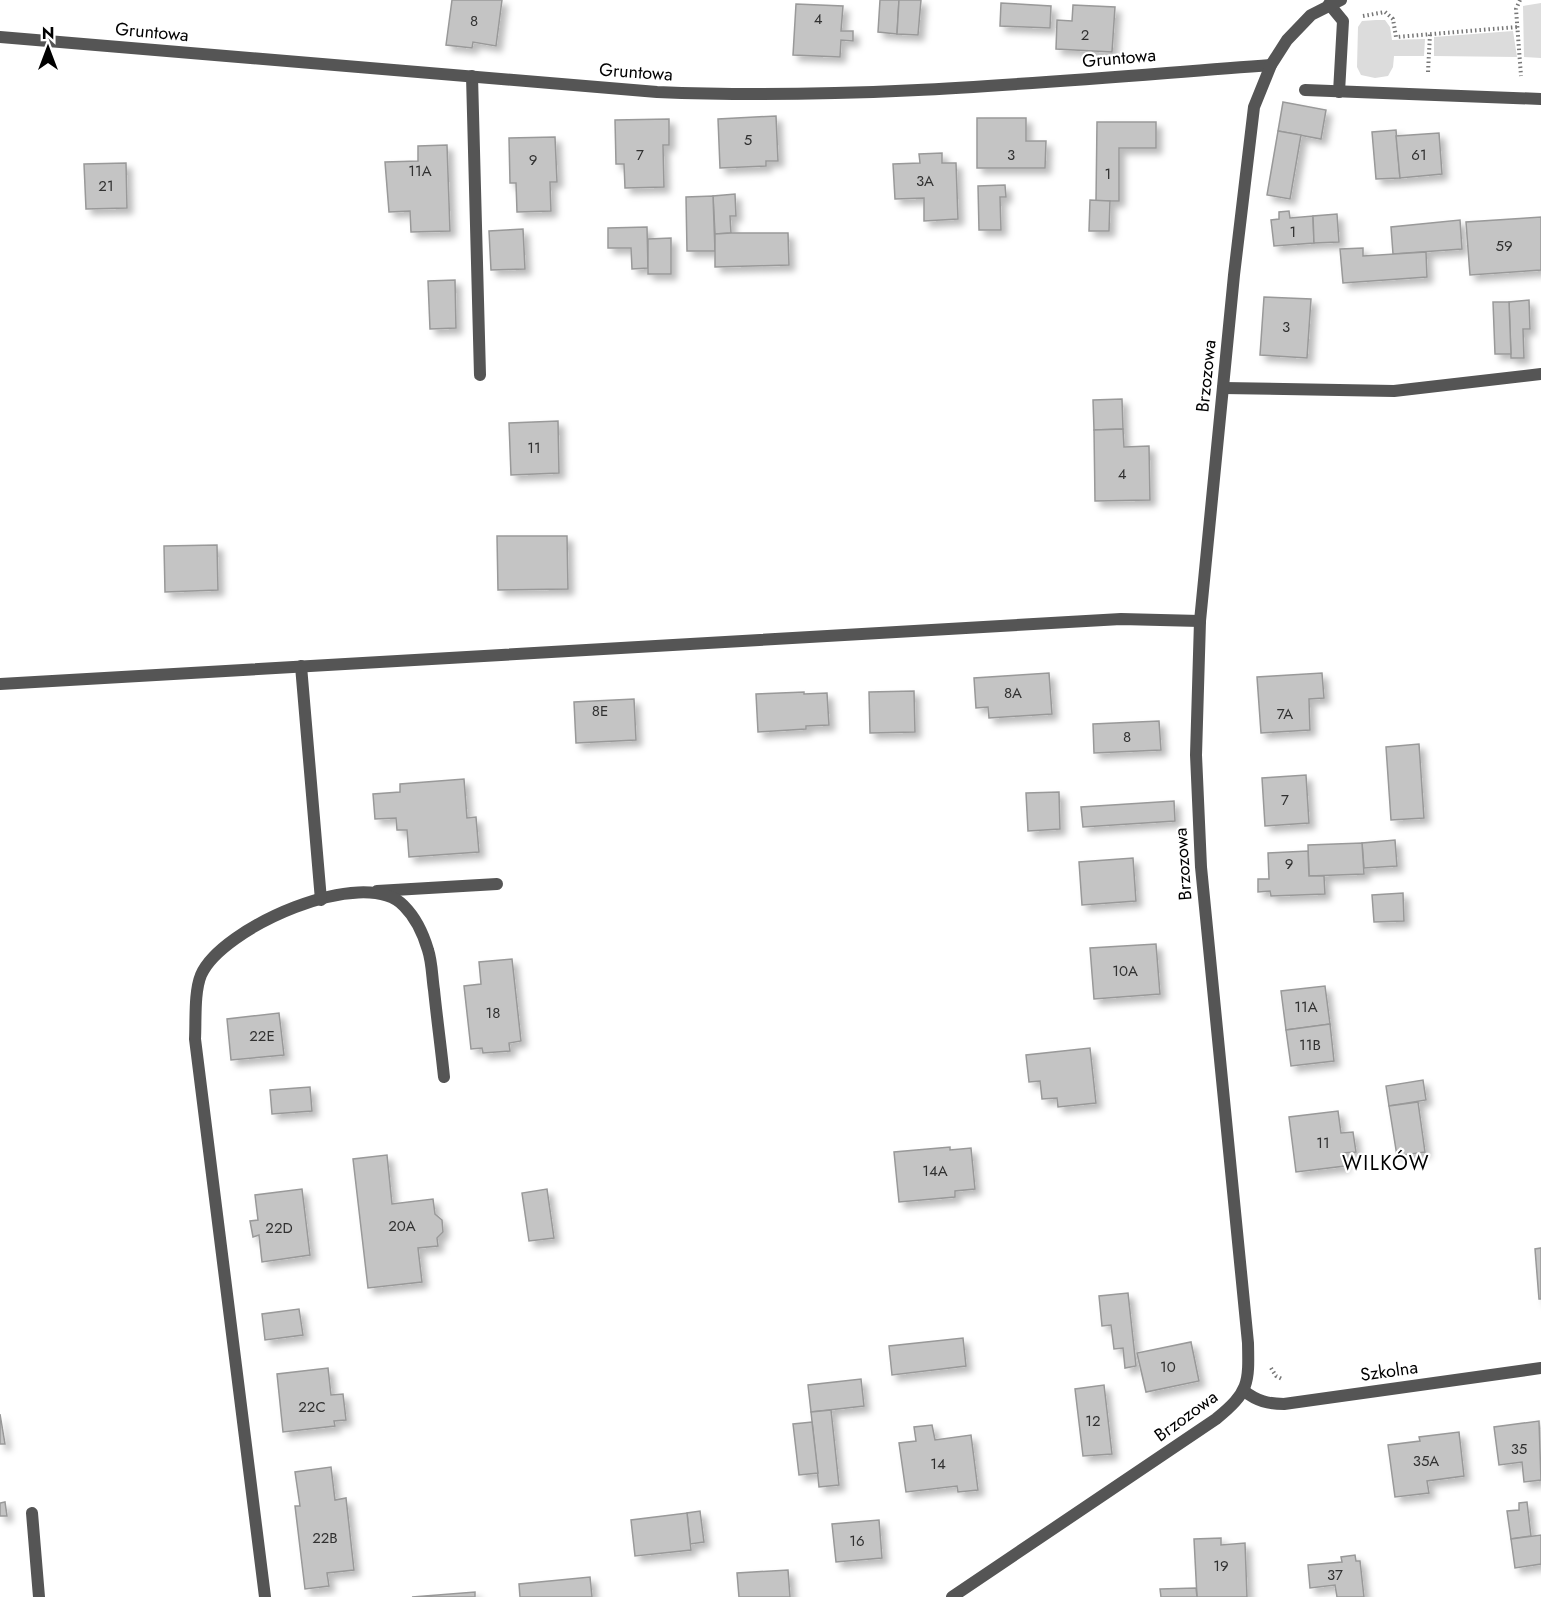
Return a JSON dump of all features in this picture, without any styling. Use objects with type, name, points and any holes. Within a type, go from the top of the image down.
[{"type":"street","points":[[1332,1],[1343,21],[1339,92]]},
{"type":"street","name":"Brzozowa","points":[[952,1597],[1216,1419],[1244,1391],[1248,1377],[1248,1343],[1197,814],[1196,755],[1200,621],[1250,132],[1258,92],[1271,65],[1301,24],[1332,1]]},
{"type":"street","name":"Gruntowa","points":[[0,37],[657,92],[738,96],[953,90],[1271,65]]},
{"type":"street","points":[[472,76],[480,375]]},
{"type":"street","points":[[1305,90],[1541,99]]},
{"type":"street","points":[[1223,388],[1394,392],[1541,374]]},
{"type":"street","points":[[0,684],[1121,619],[1200,621]]},
{"type":"street","points":[[301,666],[321,900]]},
{"type":"street","points":[[265,1597],[195,1039],[196,1002],[200,976],[213,957],[241,934],[289,909],[364,891],[497,884]]},
{"type":"street","points":[[364,891],[386,895],[403,904],[419,925],[429,951],[444,1077]]},
{"type":"street","name":"Szkolna","points":[[1244,1391],[1256,1400],[1271,1404],[1284,1404],[1541,1368]]},
{"type":"street","points":[[32,1513],[39,1597]]},
{"type":"path","points":[[1520,0],[1516,9],[1523,98]]},
{"type":"path","points":[[1343,21],[1385,12],[1393,19],[1396,37],[1517,27]]},
{"type":"path","points":[[1427,95],[1430,34]]},
{"type":"path","points":[[1266,1360],[1276,1376],[1284,1380]]},
{"type":"shaded area","points":[[1541,3],[1541,58],[1524,57],[1523,6]]},
{"type":"shaded area","points":[[1385,20],[1390,27],[1392,40],[1425,39],[1424,56],[1394,56],[1393,67],[1388,76],[1375,78],[1361,75],[1357,67],[1358,27],[1362,21]]},
{"type":"shaded area","points":[[1513,31],[1517,57],[1434,56],[1434,37]]},
{"type":"building","points":[[452,0],[502,0],[496,46],[473,42],[472,48],[446,45]]},
{"type":"building","points":[[880,0],[899,0],[897,34],[878,32]]},
{"type":"building","points":[[899,0],[921,0],[918,35],[897,34]]},
{"type":"building","points":[[1001,3],[1051,6],[1050,28],[1000,26]]},
{"type":"building","points":[[796,4],[843,6],[841,31],[853,31],[853,41],[841,40],[840,57],[793,55]]},
{"type":"building","points":[[1073,5],[1115,7],[1112,52],[1056,49],[1057,20],[1072,21]]},
{"type":"building","points":[[1283,102],[1326,110],[1321,139],[1278,131]]},
{"type":"building","points":[[776,116],[778,161],[766,161],[766,166],[720,168],[718,119]]},
{"type":"building","points":[[977,118],[1026,118],[1026,141],[1046,141],[1045,168],[977,168]]},
{"type":"building","points":[[669,119],[669,145],[663,145],[664,187],[625,188],[624,164],[616,164],[615,120]]},
{"type":"building","points":[[1097,122],[1156,122],[1156,148],[1119,148],[1119,201],[1096,201]]},
{"type":"building","points":[[1396,130],[1400,178],[1376,179],[1372,132]]},
{"type":"building","points":[[1278,131],[1301,135],[1290,199],[1267,195]]},
{"type":"building","points":[[1439,133],[1442,174],[1400,178],[1396,136]]},
{"type":"building","points":[[555,137],[557,182],[550,182],[551,211],[517,212],[516,183],[510,183],[509,138]]},
{"type":"building","points":[[447,145],[450,231],[411,232],[410,211],[389,212],[385,162],[418,161],[418,146]]},
{"type":"building","points":[[942,153],[942,163],[956,163],[958,219],[924,221],[924,198],[895,199],[893,164],[920,163],[919,154]]},
{"type":"building","points":[[126,163],[127,208],[86,209],[84,164]]},
{"type":"building","points":[[1005,185],[1006,197],[1000,197],[1001,230],[979,230],[978,186]]},
{"type":"building","points":[[735,194],[736,216],[730,216],[731,233],[715,234],[713,196]]},
{"type":"building","points":[[713,196],[715,251],[687,251],[686,197]]},
{"type":"building","points":[[1090,200],[1110,201],[1109,231],[1089,231]]},
{"type":"building","points":[[1289,211],[1290,218],[1313,216],[1314,243],[1274,246],[1271,220],[1279,219],[1279,212]]},
{"type":"building","points":[[1337,214],[1339,242],[1314,243],[1313,216]]},
{"type":"building","points":[[1541,217],[1541,270],[1470,275],[1466,222]]},
{"type":"building","points":[[1460,220],[1462,249],[1393,254],[1391,227]]},
{"type":"building","points":[[647,227],[648,268],[632,269],[631,248],[608,248],[608,228]]},
{"type":"building","points":[[523,229],[525,269],[491,270],[489,231]]},
{"type":"building","points":[[788,233],[789,265],[715,267],[715,234]]},
{"type":"building","points":[[671,238],[671,274],[648,274],[648,239]]},
{"type":"building","points":[[1363,248],[1363,256],[1426,252],[1427,277],[1343,283],[1340,249]]},
{"type":"building","points":[[455,280],[456,328],[430,329],[428,281]]},
{"type":"building","points":[[1264,297],[1311,299],[1307,358],[1260,355]]},
{"type":"building","points":[[1529,300],[1530,329],[1523,329],[1524,358],[1511,358],[1509,302]]},
{"type":"building","points":[[1493,302],[1509,302],[1511,354],[1495,354]]},
{"type":"building","points":[[1122,399],[1123,429],[1094,430],[1093,400]]},
{"type":"building","points":[[558,421],[559,473],[511,475],[509,423]]},
{"type":"building","points":[[1123,429],[1124,447],[1149,446],[1150,500],[1095,501],[1094,430]]},
{"type":"building","points":[[497,536],[567,536],[568,589],[498,590]]},
{"type":"building","points":[[217,545],[218,590],[165,592],[164,546]]},
{"type":"building","points":[[1049,673],[1052,714],[989,718],[988,707],[976,708],[974,678]]},
{"type":"building","points":[[1322,673],[1324,698],[1309,699],[1310,730],[1261,733],[1257,677]]},
{"type":"building","points":[[914,691],[915,732],[870,733],[869,692]]},
{"type":"building","points":[[804,692],[804,694],[827,693],[829,725],[758,732],[756,694]]},
{"type":"building","points":[[634,699],[636,740],[576,743],[574,702]]},
{"type":"building","points":[[1159,721],[1161,750],[1094,753],[1093,724]]},
{"type":"building","points":[[1419,744],[1424,818],[1391,820],[1386,747]]},
{"type":"building","points":[[1306,775],[1309,823],[1265,826],[1262,778]]},
{"type":"building","points":[[464,779],[467,818],[476,817],[479,852],[409,857],[407,830],[397,830],[396,818],[375,819],[373,794],[400,792],[400,784]]},
{"type":"building","points":[[1059,792],[1060,829],[1028,831],[1026,793]]},
{"type":"building","points":[[1174,801],[1175,821],[1083,827],[1081,807]]},
{"type":"building","points":[[1395,840],[1397,866],[1364,868],[1362,843]]},
{"type":"building","points":[[1362,843],[1364,874],[1309,876],[1308,845]]},
{"type":"building","points":[[1308,851],[1309,876],[1324,876],[1325,894],[1271,896],[1270,891],[1258,892],[1258,879],[1269,879],[1268,853]]},
{"type":"building","points":[[1133,858],[1136,901],[1082,905],[1079,862]]},
{"type":"building","points":[[1403,893],[1404,921],[1374,922],[1372,895]]},
{"type":"building","points":[[1156,944],[1160,994],[1094,999],[1090,948]]},
{"type":"building","points":[[512,959],[521,1041],[509,1043],[510,1051],[483,1053],[482,1048],[471,1049],[464,986],[481,984],[479,962]]},
{"type":"building","points":[[1325,986],[1330,1024],[1286,1030],[1281,991]]},
{"type":"building","points":[[279,1013],[284,1055],[231,1060],[227,1019]]},
{"type":"building","points":[[1330,1024],[1334,1061],[1291,1066],[1286,1030]]},
{"type":"building","points":[[1090,1048],[1096,1103],[1058,1107],[1057,1098],[1042,1099],[1040,1081],[1029,1082],[1026,1055]]},
{"type":"building","points":[[1423,1080],[1426,1100],[1389,1106],[1386,1086]]},
{"type":"building","points":[[310,1087],[312,1111],[272,1114],[270,1090]]},
{"type":"building","points":[[1418,1102],[1425,1152],[1397,1156],[1389,1106]]},
{"type":"building","points":[[1338,1111],[1341,1133],[1353,1132],[1356,1152],[1343,1153],[1345,1166],[1296,1172],[1289,1117]]},
{"type":"building","points":[[950,1147],[950,1150],[971,1148],[975,1189],[955,1191],[955,1197],[899,1202],[894,1152]]},
{"type":"building","points":[[387,1155],[392,1204],[433,1199],[435,1214],[442,1220],[443,1232],[437,1238],[438,1246],[418,1248],[422,1282],[368,1288],[353,1159]]},
{"type":"building","points":[[302,1189],[310,1255],[262,1262],[259,1235],[253,1237],[250,1221],[258,1220],[255,1195]]},
{"type":"building","points":[[547,1189],[554,1238],[529,1241],[522,1193]]},
{"type":"building","points":[[1541,1248],[1541,1299],[1539,1299],[1535,1249]]},
{"type":"building","points":[[1128,1293],[1136,1366],[1125,1368],[1123,1348],[1114,1349],[1111,1325],[1102,1326],[1099,1296]]},
{"type":"building","points":[[299,1309],[303,1335],[265,1340],[262,1314]]},
{"type":"building","points":[[963,1338],[966,1366],[892,1375],[889,1346]]},
{"type":"building","points":[[1191,1342],[1199,1381],[1146,1392],[1137,1353]]},
{"type":"building","points":[[328,1368],[331,1395],[343,1394],[346,1420],[334,1421],[335,1426],[283,1432],[277,1374]]},
{"type":"building","points":[[861,1379],[864,1406],[811,1412],[808,1385]]},
{"type":"building","points":[[1104,1385],[1112,1454],[1083,1456],[1075,1389]]},
{"type":"building","points":[[831,1410],[839,1485],[819,1487],[811,1412]]},
{"type":"building","points":[[0,1414],[5,1444],[0,1444]]},
{"type":"building","points":[[1539,1421],[1541,1480],[1524,1482],[1522,1462],[1499,1465],[1494,1427]]},
{"type":"building","points":[[812,1422],[818,1473],[799,1475],[793,1424]]},
{"type":"building","points":[[932,1425],[935,1440],[971,1435],[978,1490],[958,1492],[957,1486],[906,1492],[899,1443],[916,1441],[914,1427]]},
{"type":"building","points":[[1459,1432],[1464,1476],[1427,1481],[1429,1493],[1395,1497],[1388,1445],[1420,1441],[1419,1437]]},
{"type":"building","points":[[331,1467],[335,1500],[346,1498],[354,1570],[327,1573],[329,1586],[305,1589],[295,1506],[300,1506],[295,1472]]},
{"type":"building","points":[[5,1502],[7,1516],[0,1516],[0,1503]]},
{"type":"building","points":[[1527,1502],[1531,1536],[1511,1539],[1507,1511],[1519,1510],[1519,1503]]},
{"type":"building","points":[[700,1511],[704,1542],[690,1544],[687,1513]]},
{"type":"building","points":[[687,1513],[691,1550],[635,1556],[631,1520]]},
{"type":"building","points":[[879,1520],[882,1558],[836,1562],[832,1524]]},
{"type":"building","points":[[1541,1535],[1541,1564],[1515,1568],[1511,1539]]},
{"type":"building","points":[[1221,1538],[1221,1545],[1245,1543],[1247,1597],[1197,1597],[1194,1539]]},
{"type":"building","points":[[1355,1555],[1356,1561],[1360,1561],[1364,1597],[1337,1597],[1335,1585],[1310,1588],[1308,1565],[1342,1562],[1341,1557]]},
{"type":"building","points":[[788,1570],[790,1597],[739,1597],[737,1573]]},
{"type":"building","points":[[590,1577],[592,1597],[520,1597],[519,1584]]},
{"type":"building","points":[[1196,1588],[1197,1597],[1161,1597],[1160,1589]]},
{"type":"building","points":[[475,1592],[475,1597],[412,1597]]},
{"type":"district","name":"WILKÓW","points":[[1386,1163]]}]
